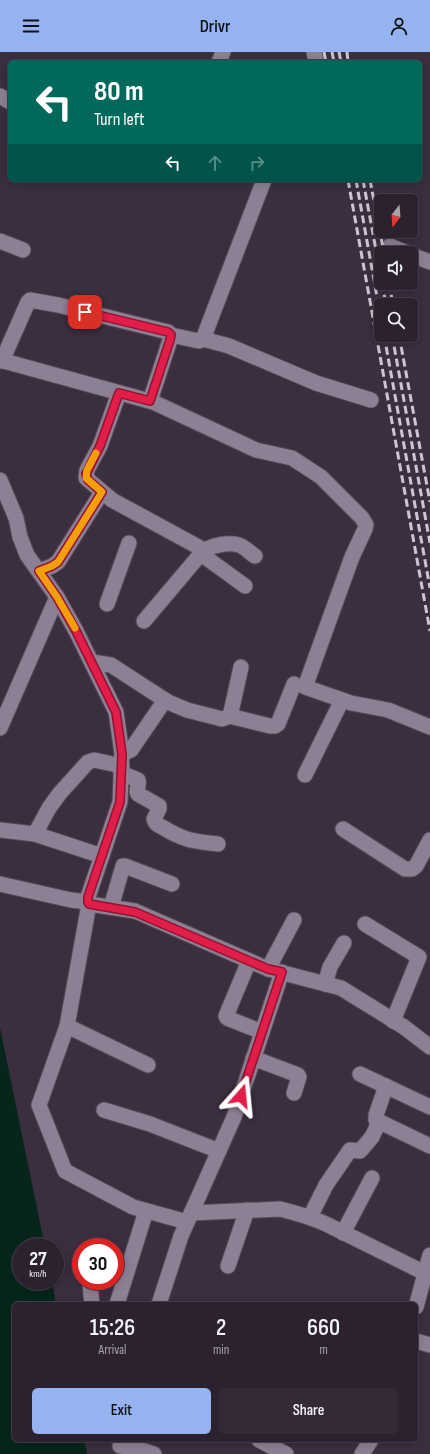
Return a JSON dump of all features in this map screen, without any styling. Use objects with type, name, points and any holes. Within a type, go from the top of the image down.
[{"type":"street","points":[[204,339],[263,182]]},
{"type":"street","points":[[0,241],[23,250]]},
{"type":"street","points":[[418,258],[430,262]]},
{"type":"street","points":[[371,400],[316,383],[229,346],[204,339],[199,341],[171,335],[168,332],[58,305],[30,300],[1,361],[150,401],[256,450],[292,458],[321,477],[364,522],[366,528],[352,557],[305,687],[342,700],[388,710],[430,727]]},
{"type":"street","points":[[150,401],[171,335]]},
{"type":"street","points":[[119,393],[100,446],[86,474],[88,480],[118,504],[202,552],[245,586]]},
{"type":"street","points":[[0,480],[16,518],[24,548],[57,597],[92,662],[116,712],[122,764],[120,802],[88,897],[67,1026],[39,1105],[65,1171],[133,1207],[146,1211],[189,1217],[247,1210],[280,1209],[310,1217],[425,1273]]},
{"type":"street","points":[[39,571],[58,562],[102,492]]},
{"type":"street","points":[[0,510],[16,518]]},
{"type":"street","points":[[107,604],[129,543]]},
{"type":"street","points":[[144,622],[202,552],[210,547],[222,544],[238,545],[255,556]]},
{"type":"street","points":[[0,728],[57,597]]},
{"type":"street","points":[[92,662],[111,665],[165,700],[187,710],[222,719],[229,716],[270,726],[275,726],[278,724],[294,684]]},
{"type":"street","points":[[229,716],[242,667]]},
{"type":"street","points":[[122,764],[165,700]]},
{"type":"street","points":[[305,775],[342,700]]},
{"type":"street","points":[[35,834],[49,808],[60,792],[88,762],[94,760],[122,764],[139,781],[137,791],[138,794],[159,806],[154,819],[156,823],[176,835],[188,840],[218,844]]},
{"type":"street","points":[[343,829],[405,869],[412,869],[416,866],[430,840]]},
{"type":"street","points":[[0,830],[35,834],[102,856]]},
{"type":"street","points":[[111,908],[123,866],[172,884]]},
{"type":"street","points":[[0,884],[71,900],[135,912],[275,971],[341,988],[393,1021],[430,1047]]},
{"type":"street","points":[[160,1302],[181,1236],[234,1117],[262,1032],[275,971],[294,920]]},
{"type":"street","points":[[365,924],[419,958],[393,1021]]},
{"type":"street","points":[[325,984],[330,967],[344,943]]},
{"type":"street","points":[[249,961],[226,1016],[227,1018],[262,1032]]},
{"type":"street","points":[[67,1026],[148,1065]]},
{"type":"street","points":[[254,1058],[298,1075],[299,1077],[294,1094]]},
{"type":"street","points":[[360,1074],[430,1107]]},
{"type":"street","points":[[386,1086],[375,1118],[379,1122],[430,1146]]},
{"type":"street","points":[[104,1110],[150,1124],[219,1151]]},
{"type":"street","points":[[310,1217],[326,1185],[350,1150],[360,1151],[372,1137],[379,1122]]},
{"type":"street","points":[[344,1233],[372,1178]]},
{"type":"street","points":[[228,1266],[247,1210]]},
{"type":"street","points":[[118,1302],[146,1211]]},
{"type":"street","points":[[417,1302],[430,1255]]},
{"type":"street","points":[[91,1290],[92,1302]]},
{"type":"street","points":[[418,1342],[430,1345]]},
{"type":"street","points":[[263,1442],[286,1454]]},
{"type":"street","points":[[362,1454],[370,1442]]},
{"type":"street","points":[[120,1447],[154,1454]]},
{"type":"shaded area","points":[[0,1028],[43,1238],[12,1238],[12,1290],[54,1290],[56,1302],[12,1302],[12,1442],[84,1442],[87,1454],[0,1454]]},
{"type":"railway","points":[[324,52],[326,60]]},
{"type":"railway","points":[[332,52],[334,60]]},
{"type":"railway","points":[[339,52],[341,60]]},
{"type":"railway","points":[[347,52],[348,60]]},
{"type":"railway","points":[[348,182],[430,631]]},
{"type":"railway","points":[[356,182],[377,298]]},
{"type":"railway","points":[[363,182],[375,246]]},
{"type":"railway","points":[[370,182],[383,246]]},
{"type":"railway","points":[[383,290],[385,298]]},
{"type":"railway","points":[[390,290],[392,298]]},
{"type":"railway","points":[[385,342],[430,588]]},
{"type":"railway","points":[[393,342],[430,543]]},
{"type":"railway","points":[[400,342],[430,502]]},
{"type":"slow traffic","points":[[75,628],[57,597],[39,571],[58,562],[102,492],[86,478],[87,470],[96,453]]},
{"type":"route","points":[[85,312],[168,332],[171,335],[150,401],[119,393],[100,446],[86,474],[86,478],[102,492],[58,562],[39,571],[57,597],[76,631],[116,712],[122,754],[120,802],[88,897],[88,902],[89,904],[135,912],[268,969],[282,972],[241,1096]]}]
